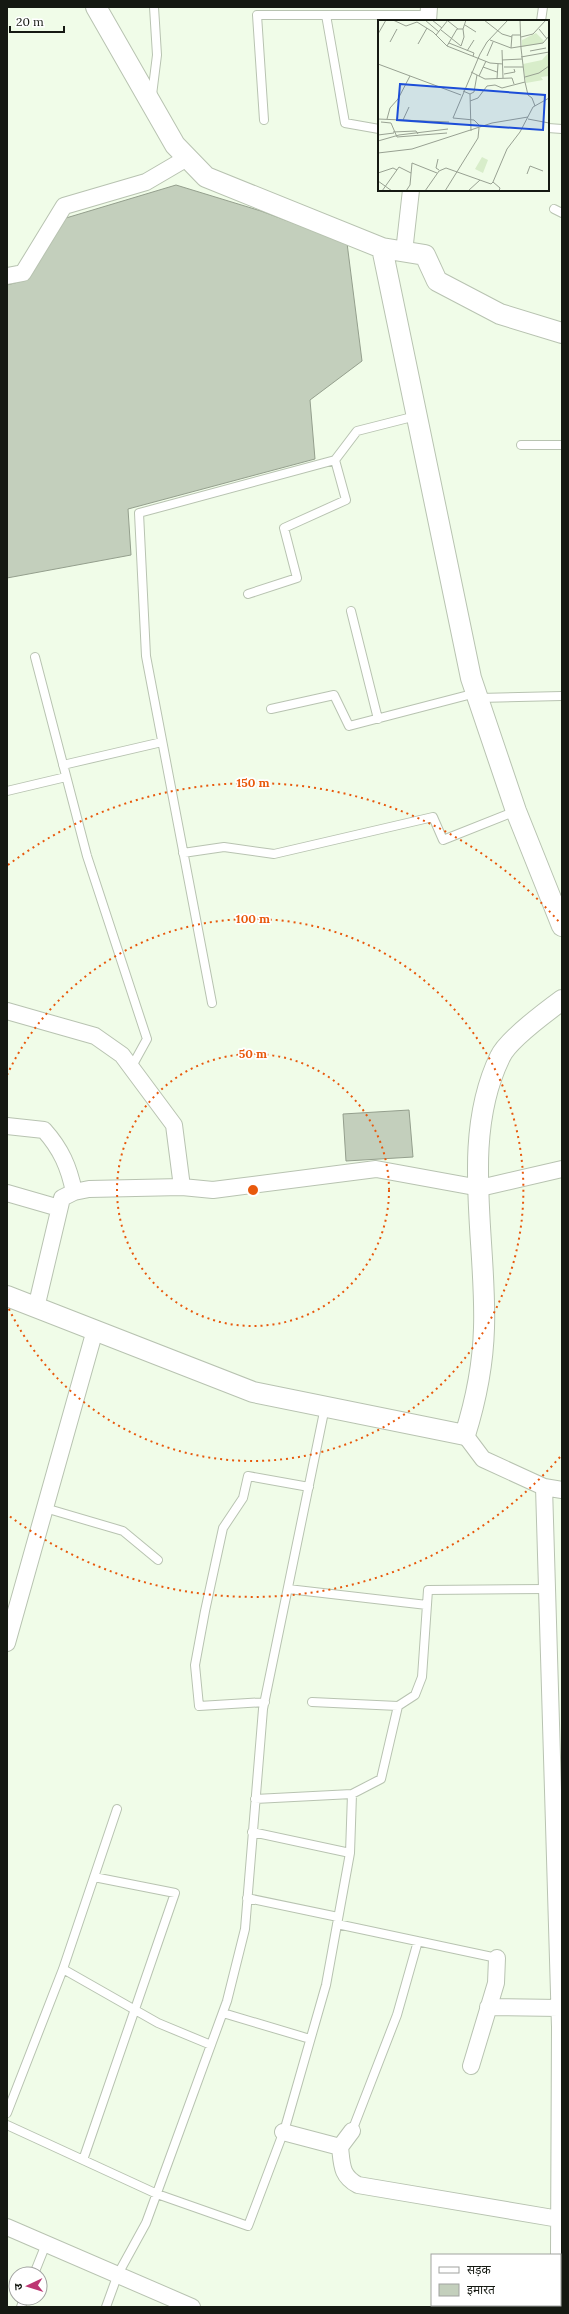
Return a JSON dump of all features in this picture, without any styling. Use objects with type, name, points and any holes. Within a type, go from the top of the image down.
[{"type":"street","points":[[96,7],[175,145],[206,177],[382,248],[425,255],[437,280],[500,314],[562,334]]},
{"type":"street","points":[[7,276],[23,273],[64,206],[146,182],[188,158]]},
{"type":"street","points":[[404,252],[410,191]]},
{"type":"street","points":[[382,248],[418,416],[471,678],[516,811],[562,926]]},
{"type":"street","points":[[465,1435],[477,1400],[484,1328],[478,1142],[483,1102],[500,1055],[538,1017],[562,1000]]},
{"type":"street","points":[[7,1012],[95,1036],[122,1055],[174,1125],[182,1187]]},
{"type":"street","points":[[7,1126],[44,1130],[59,1148],[70,1171],[74,1192]]},
{"type":"street","points":[[36,1308],[62,1198],[74,1192],[89,1189],[182,1187],[213,1190],[376,1169],[480,1188],[562,1169]]},
{"type":"street","points":[[7,1193],[59,1208]]},
{"type":"street","points":[[7,1296],[253,1392],[465,1435],[484,1459],[544,1487],[562,1490]]},
{"type":"street","points":[[7,1643],[95,1330]]},
{"type":"street","points":[[544,1487],[547,1589],[558,1798],[560,2008],[559,2254]]},
{"type":"street","points":[[471,2066],[496,1983],[497,1958]]},
{"type":"street","points":[[488,2007],[560,2008]]},
{"type":"street","points":[[283,2132],[340,2147]]},
{"type":"street","points":[[352,2132],[340,2147],[343,2169],[348,2180],[358,2185],[559,2219]]},
{"type":"street","points":[[7,2227],[192,2307]]},
{"type":"lane","points":[[151,102],[157,55],[154,7]]},
{"type":"lane","points":[[541,20],[543,7]]},
{"type":"lane","points":[[264,120],[257,15],[428,14]]},
{"type":"lane","points":[[326,15],[345,123],[378,130]]},
{"type":"lane","points":[[549,128],[562,130]]},
{"type":"lane","points":[[554,209],[562,213]]},
{"type":"lane","points":[[212,1003],[146,656],[139,513],[335,460],[357,431],[418,416]]},
{"type":"lane","points":[[521,445],[562,445]]},
{"type":"lane","points":[[248,594],[297,578],[284,528],[346,500],[335,460]]},
{"type":"lane","points":[[351,611],[378,719]]},
{"type":"lane","points":[[35,657],[87,856],[147,1039],[131,1068]]},
{"type":"lane","points":[[271,709],[334,695],[350,726],[477,695],[562,696]]},
{"type":"lane","points":[[63,765],[162,742]]},
{"type":"lane","points":[[7,790],[66,777]]},
{"type":"lane","points":[[184,853],[224,847],[274,854],[433,817],[443,840],[516,811]]},
{"type":"lane","points":[[106,2307],[118,2274],[146,2223],[223,2012],[245,1929],[264,1702],[325,1407]]},
{"type":"lane","points":[[264,1702],[199,1706],[195,1665],[204,1611],[223,1528],[243,1498],[248,1476],[309,1487]]},
{"type":"lane","points":[[45,1508],[123,1531],[158,1560]]},
{"type":"lane","points":[[288,1589],[427,1605]]},
{"type":"lane","points":[[312,1702],[398,1706],[415,1695],[422,1677],[428,1590],[547,1589]]},
{"type":"lane","points":[[255,1799],[352,1794],[381,1779],[398,1706]]},
{"type":"lane","points":[[7,2125],[156,2194],[248,2226],[283,2132],[326,1985],[350,1853],[352,1794]]},
{"type":"lane","points":[[7,2113],[63,1969],[117,1809]]},
{"type":"lane","points":[[252,1832],[350,1853]]},
{"type":"lane","points":[[83,2160],[175,1893],[94,1877]]},
{"type":"lane","points":[[247,1898],[418,1941],[497,1958]]},
{"type":"lane","points":[[352,2132],[397,2015],[418,1941]]},
{"type":"lane","points":[[63,1969],[158,2023],[211,2045]]},
{"type":"lane","points":[[223,2012],[310,2039]]},
{"type":"lane","points":[[37,2266],[46,2244]]},
{"type":"building","points":[[176,185],[261,211],[347,243],[362,361],[310,400],[315,459],[128,509],[131,555],[7,578],[7,285],[26,280],[66,218]]},
{"type":"building","points":[[409,1110],[413,1157],[346,1161],[343,1114]]}]
